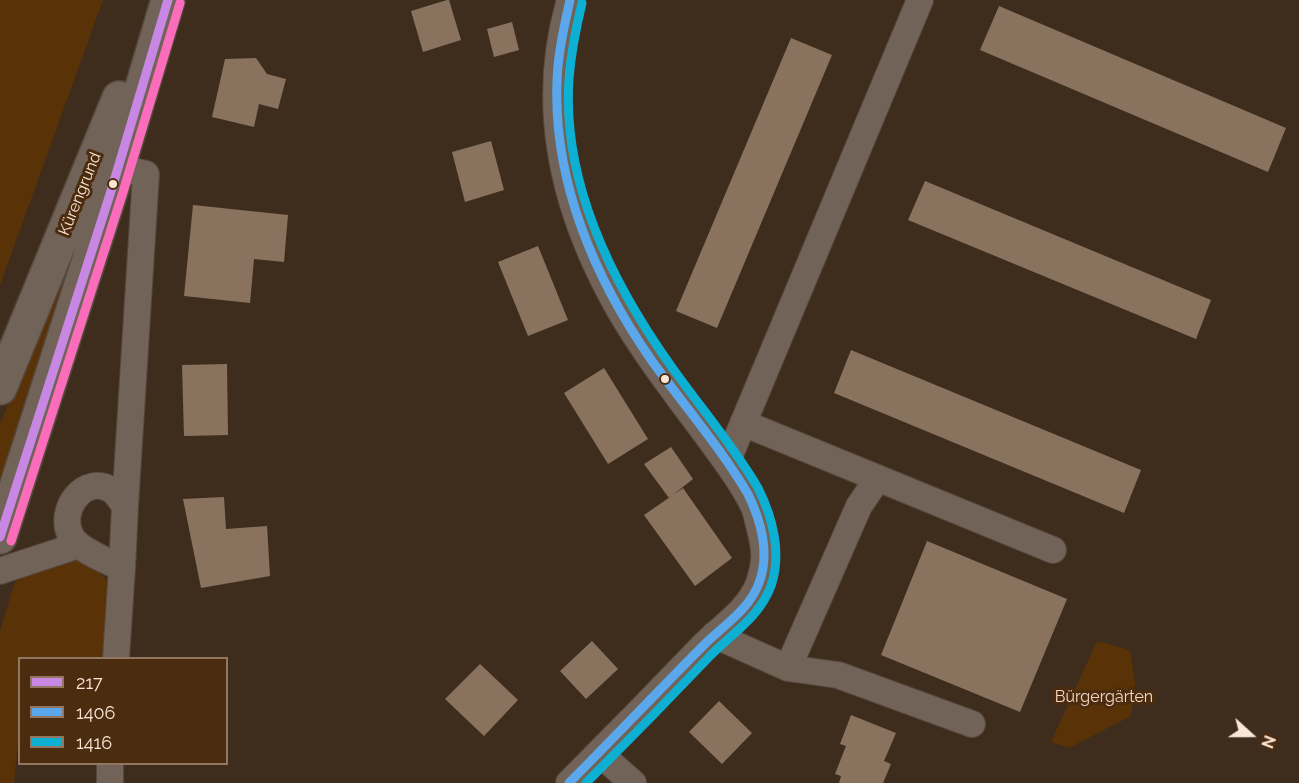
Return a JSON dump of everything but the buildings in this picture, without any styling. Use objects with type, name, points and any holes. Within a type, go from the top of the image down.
[{"type":"main road","name":"Kürengrund","points":[[0,537],[105,165],[161,0]]},
{"type":"main road","name":"Kürengrund","points":[[0,388],[105,165],[168,0]]},
{"type":"street","points":[[569,783],[714,635],[746,606],[758,585],[766,550],[753,504],[727,462],[664,377],[620,309],[588,246],[570,198],[558,128],[556,68],[562,26],[570,0]]},
{"type":"street","points":[[727,462],[920,0]]},
{"type":"street","points":[[105,165],[147,174],[117,657]]},
{"type":"street","points":[[743,423],[1053,550]]},
{"type":"street","points":[[788,668],[859,506],[878,478]]},
{"type":"street","points":[[122,568],[79,546],[70,536],[67,524],[72,503],[84,488],[95,485],[105,487],[114,492],[125,506]]},
{"type":"street","points":[[0,571],[79,546]]},
{"type":"street","points":[[714,635],[788,668],[838,675],[972,724]]},
{"type":"street","points":[[599,753],[633,783]]},
{"type":"street","points":[[110,765],[110,783]]},
{"type":"green space","points":[[0,0],[103,0],[0,285]]},
{"type":"green space","points":[[70,257],[75,260],[0,496],[0,424]]},
{"type":"green space","points":[[86,560],[112,585],[106,657],[18,657],[18,751],[14,783],[0,783],[0,631],[15,582],[49,563]]},
{"type":"green space","name":"Bürgergärten","points":[[1097,641],[1130,650],[1135,683],[1131,716],[1069,748],[1051,742]]},
{"type":"transit line","name":"217","points":[[0,537],[112,188],[168,0]]},
{"type":"transit line","name":"1406","points":[[569,783],[704,645],[735,617],[755,593],[764,561],[760,526],[748,494],[702,426],[631,330],[596,263],[582,228],[570,192],[562,156],[558,119],[559,60],[570,0]]},
{"type":"transit line","points":[[11,541],[123,192],[180,3]]},
{"type":"transit line","name":"1416","points":[[582,3],[570,69],[569,118],[574,156],[595,230],[629,301],[649,334],[758,488],[772,524],[776,549],[771,586],[753,615],[586,783]]}]
